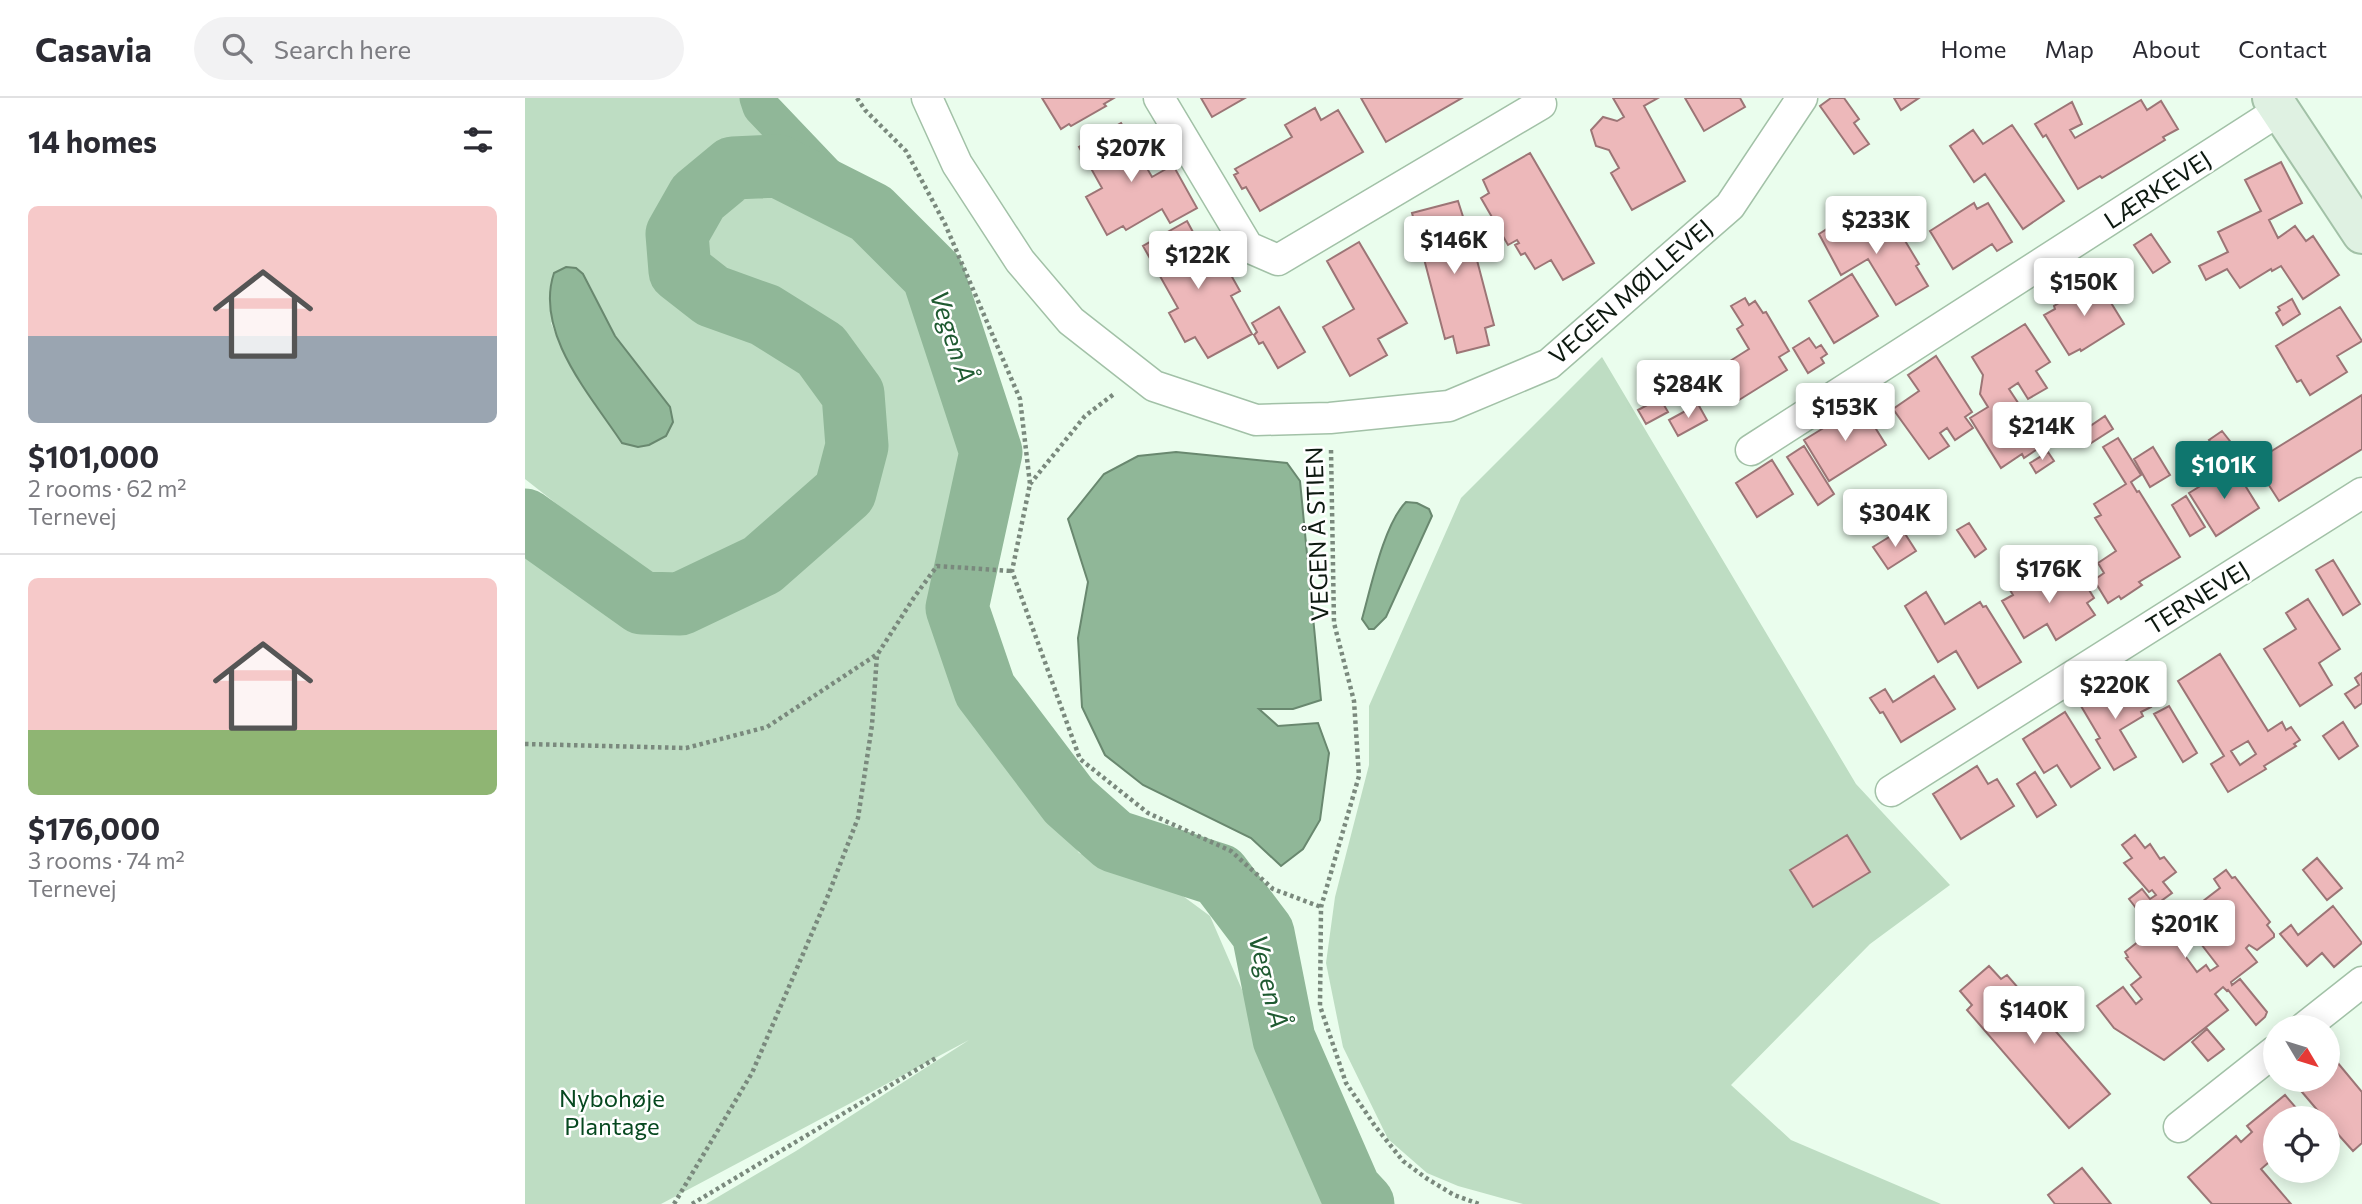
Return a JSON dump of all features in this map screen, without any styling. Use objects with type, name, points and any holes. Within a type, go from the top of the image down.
[{"type":"street","name":"VEGEN MØLLEVEJ","points":[[927,98],[957,163],[1020,261],[1071,321],[1154,386],[1256,420],[1330,418],[1448,406],[1549,364],[1730,206],[1802,98]]},
{"type":"street","points":[[1159,98],[1248,247],[1278,260],[1541,104],[1537,98]]},
{"type":"street","points":[[2276,104],[2362,234]]},
{"type":"street","name":"LÆRKEVEJ","points":[[1751,450],[2276,104]]},
{"type":"street","name":"TERNEVEJ","points":[[1891,791],[2362,493]]},
{"type":"street","points":[[2320,1015],[2362,982]]},
{"type":"street","points":[[2179,1128],[2263,1061]]},
{"type":"path","points":[[857,98],[865,110],[906,151],[945,224],[1020,399],[1030,484],[1012,571],[1080,759],[1148,813],[1231,851],[1273,889],[1321,907]]},
{"type":"path","points":[[1030,484],[1085,416],[1140,374]]},
{"type":"path","name":"VEGEN Å STIEN","points":[[1330,418],[1335,623],[1354,701],[1359,776],[1321,907],[1320,1006],[1346,1083],[1403,1161],[1454,1195],[1479,1204]]},
{"type":"path","points":[[525,744],[687,748],[767,727],[877,655],[937,566],[1012,571]]},
{"type":"path","points":[[674,1204],[752,1073],[858,818],[877,655]]},
{"type":"path","points":[[692,1204],[936,1058]]},
{"type":"green space","points":[[525,98],[752,98],[755,108],[806,160],[739,145],[710,154],[655,224],[653,232],[657,256],[675,294],[688,309],[720,313],[743,322],[790,347],[822,370],[837,402],[841,462],[825,482],[770,535],[675,578],[652,579],[525,479]],"holes":[[[584,274],[615,336],[670,408],[622,443],[565,356],[551,323]]]},
{"type":"green space","name":"Nybohøje Plantage","points":[[761,185],[844,218],[916,286],[972,443],[933,601],[938,643],[1079,853],[1168,885],[1210,916],[1335,1204],[706,1204],[796,1151],[969,1040],[661,1204],[525,1204],[525,542],[600,604],[646,626],[677,626],[820,546],[860,493],[871,415],[854,357],[818,324],[712,264],[707,232],[711,212],[716,203],[736,187]]},
{"type":"green space","points":[[1602,357],[1856,784],[1950,885],[1870,944],[1731,1085],[1791,1140],[1941,1204],[1523,1204],[1458,1186],[1427,1173],[1388,1139],[1343,1047],[1326,963],[1335,897],[1369,765],[1369,706],[1461,498]]},
{"type":"shaded area","points":[[566,267],[576,268],[583,274],[615,336],[670,407],[673,422],[666,436],[649,445],[638,447],[622,443],[569,363],[552,318],[550,296],[554,273]]},
{"type":"shaded area","points":[[1176,452],[1287,463],[1300,481],[1321,700],[1293,709],[1259,709],[1278,726],[1318,723],[1329,753],[1320,820],[1303,849],[1281,866],[1251,838],[1143,785],[1105,755],[1082,707],[1078,638],[1088,582],[1068,519],[1104,474],[1138,456]]},
{"type":"shaded area","points":[[1406,502],[1417,503],[1429,509],[1432,516],[1386,617],[1374,629],[1369,629],[1362,619],[1374,574],[1391,525]]},
{"type":"building","points":[[1042,98],[1114,98],[1104,104],[1106,106],[1061,129]]},
{"type":"building","points":[[1201,98],[1245,98],[1212,117]]},
{"type":"building","points":[[1361,98],[1462,98],[1386,142]]},
{"type":"building","points":[[1613,98],[1658,98],[1644,106],[1685,181],[1632,210],[1611,173],[1619,168],[1609,150],[1596,146],[1591,130],[1603,117],[1617,121],[1624,117]]},
{"type":"building","points":[[1685,98],[1740,98],[1745,107],[1704,131]]},
{"type":"building","points":[[1831,98],[1844,98],[1859,119],[1854,123],[1869,144],[1854,154],[1820,106]]},
{"type":"building","points":[[1894,98],[1919,98],[1901,110]]},
{"type":"building","points":[[2141,100],[2147,110],[2161,101],[2178,129],[2163,137],[2165,140],[2102,178],[2100,176],[2078,189],[2046,135],[2043,137],[2035,124],[2072,102],[2082,124],[2070,130],[2075,138]]},
{"type":"building","points":[[1315,108],[1321,120],[1338,110],[1363,152],[1260,211],[1246,187],[1242,189],[1234,175],[1238,173],[1235,169],[1292,137],[1285,125]]},
{"type":"building","points":[[1121,123],[1152,177],[1173,165],[1197,208],[1170,223],[1162,209],[1126,230],[1123,226],[1107,235],[1086,197],[1102,188],[1079,147]]},
{"type":"building","points":[[2012,125],[2064,201],[2023,229],[1985,174],[1974,182],[1950,146],[1973,130],[1983,144]]},
{"type":"building","points":[[1530,153],[1594,263],[1563,280],[1551,260],[1535,269],[1525,253],[1521,255],[1515,245],[1519,243],[1517,240],[1508,245],[1481,198],[1489,193],[1483,180]]},
{"type":"building","points":[[2281,162],[2302,203],[2269,220],[2278,238],[2295,226],[2306,241],[2313,236],[2339,275],[2303,299],[2281,266],[2240,288],[2227,269],[2206,280],[2199,266],[2228,252],[2218,232],[2261,211],[2245,180]]},
{"type":"building","points":[[1458,201],[1468,226],[1494,325],[1485,328],[1489,345],[1457,353],[1453,336],[1445,339],[1412,213]]},
{"type":"building","points":[[1974,203],[1977,209],[1988,203],[2012,242],[1997,251],[1992,244],[1953,269],[1930,231]]},
{"type":"building","points":[[1841,216],[1847,226],[1853,222],[1858,231],[1884,216],[1896,237],[1901,234],[1919,264],[1916,266],[1928,286],[1896,305],[1868,259],[1841,275],[1819,234],[1830,227],[1835,235],[1838,234],[1833,221]]},
{"type":"building","points":[[1187,221],[1207,258],[1218,252],[1240,291],[1231,296],[1252,334],[1208,358],[1195,337],[1185,342],[1169,313],[1178,308],[1143,246]]},
{"type":"building","points":[[2151,234],[2170,262],[2153,273],[2134,245]]},
{"type":"building","points":[[1359,242],[1407,323],[1378,339],[1387,355],[1350,376],[1323,327],[1354,309],[1327,261]]},
{"type":"building","points":[[1852,274],[1878,316],[1834,343],[1809,301]]},
{"type":"building","points":[[2097,280],[2124,324],[2081,351],[2080,349],[2069,355],[2044,315]]},
{"type":"building","points":[[1745,298],[1749,305],[1755,301],[1763,313],[1766,312],[1789,351],[1779,357],[1787,370],[1739,400],[1732,389],[1729,392],[1719,368],[1749,349],[1737,329],[1743,325],[1731,306]]},
{"type":"building","points":[[2292,299],[2300,314],[2283,325],[2276,313],[2280,310],[2278,307]]},
{"type":"building","points":[[1279,307],[1305,352],[1278,368],[1263,342],[1259,344],[1252,323]]},
{"type":"building","points":[[2340,307],[2362,341],[2337,356],[2347,372],[2310,395],[2301,380],[2297,382],[2276,346]]},
{"type":"building","points":[[2025,324],[2050,362],[2036,371],[2047,388],[2028,399],[2018,383],[2009,389],[2045,444],[2024,458],[2022,454],[2001,468],[1970,418],[1988,407],[1980,394],[1983,375],[1972,357]]},
{"type":"building","points":[[1809,338],[1816,348],[1821,345],[1827,354],[1821,358],[1824,363],[1808,373],[1793,348]]},
{"type":"building","points":[[1936,356],[1972,412],[1965,417],[1973,428],[1955,440],[1947,428],[1940,433],[1949,446],[1929,459],[1893,409],[1919,391],[1908,375]]},
{"type":"building","points":[[2362,395],[2362,449],[2279,501],[2254,462]]},
{"type":"building","points":[[1660,398],[1668,412],[1646,424],[1638,410]]},
{"type":"building","points":[[1698,404],[1707,420],[1678,436],[1669,420]]},
{"type":"building","points":[[1861,405],[1886,445],[1829,481],[1804,440]]},
{"type":"building","points":[[2105,416],[2113,429],[2088,445],[2086,429]]},
{"type":"building","points":[[2222,431],[2233,445],[2220,455],[2209,440]]},
{"type":"building","points":[[2118,438],[2141,475],[2131,482],[2180,557],[2139,582],[2142,585],[2121,599],[2119,596],[2108,603],[2094,580],[2104,573],[2098,563],[2116,551],[2095,518],[2101,515],[2094,504],[2126,484],[2103,447]]},
{"type":"building","points":[[1804,446],[1834,494],[1818,505],[1787,457]]},
{"type":"building","points":[[2153,447],[2170,475],[2150,487],[2134,459]]},
{"type":"building","points":[[2048,452],[2054,461],[2036,473],[2030,463]]},
{"type":"building","points":[[1772,460],[1793,494],[1757,517],[1736,483]]},
{"type":"building","points":[[2233,466],[2259,508],[2216,536],[2189,493]]},
{"type":"building","points":[[2186,496],[2205,527],[2190,536],[2172,505]]},
{"type":"building","points":[[1969,523],[1986,549],[1975,557],[1957,530]]},
{"type":"building","points":[[1902,529],[1916,551],[1888,569],[1873,547]]},
{"type":"building","points":[[2333,560],[2360,604],[2343,615],[2316,570]]},
{"type":"building","points":[[2041,573],[2050,588],[2070,576],[2073,582],[2081,577],[2094,598],[2087,603],[2095,615],[2056,640],[2047,624],[2024,638],[2002,601],[2013,595],[2007,585],[2020,576],[2025,583]]},
{"type":"building","points":[[1926,592],[1945,624],[1980,602],[1983,607],[1986,606],[2021,662],[1978,688],[1956,651],[1938,662],[1905,606]]},
{"type":"building","points":[[2308,599],[2340,649],[2319,663],[2332,685],[2300,706],[2264,649],[2296,629],[2286,613]]},
{"type":"building","points":[[2220,654],[2268,731],[2282,722],[2286,730],[2291,727],[2300,740],[2294,744],[2296,746],[2264,766],[2266,769],[2228,792],[2211,764],[2224,756],[2178,681]],"holes":[[[2248,741],[2256,754],[2240,765],[2231,751]]]},
{"type":"building","points":[[2362,673],[2362,703],[2355,708],[2345,694],[2359,685],[2355,678]]},
{"type":"building","points":[[1934,676],[1955,709],[1901,742],[1883,712],[1880,713],[1870,698],[1885,689],[1893,702]]},
{"type":"building","points":[[2121,681],[2130,695],[2140,689],[2151,707],[2141,712],[2143,716],[2120,730],[2136,757],[2114,770],[2096,740],[2100,738],[2081,706]]},
{"type":"building","points":[[2169,706],[2197,753],[2183,762],[2154,714]]},
{"type":"building","points":[[2065,712],[2100,768],[2071,787],[2057,765],[2044,773],[2023,739]]},
{"type":"building","points":[[2343,722],[2358,746],[2339,759],[2323,736]]},
{"type":"building","points":[[1977,766],[1988,784],[1997,779],[2014,806],[1961,839],[1933,794]]},
{"type":"building","points":[[2035,772],[2056,805],[2037,817],[2017,784]]},
{"type":"building","points":[[1847,835],[1870,872],[1813,907],[1790,870]]},
{"type":"building","points":[[2135,835],[2145,848],[2150,844],[2160,859],[2164,857],[2176,872],[2163,882],[2172,893],[2157,904],[2190,947],[2183,953],[2197,972],[2206,965],[2210,971],[2218,966],[2181,918],[2220,888],[2214,879],[2226,870],[2232,878],[2235,877],[2270,922],[2267,925],[2274,937],[2257,950],[2249,945],[2246,948],[2257,962],[2231,982],[2232,985],[2240,979],[2267,1012],[2256,1025],[2223,987],[2215,994],[2228,1010],[2164,1060],[2114,1028],[2097,1006],[2123,987],[2136,1004],[2142,999],[2131,985],[2141,977],[2126,958],[2128,957],[2125,952],[2153,930],[2129,899],[2142,889],[2150,899],[2156,895],[2152,890],[2149,892],[2124,863],[2132,858],[2122,845]]},
{"type":"building","points":[[2317,858],[2342,888],[2327,900],[2303,870]]},
{"type":"building","points":[[2333,906],[2362,943],[2334,967],[2322,953],[2307,966],[2280,934],[2291,925],[2298,935]]},
{"type":"building","points":[[1989,966],[2001,979],[2007,975],[2110,1094],[2069,1128],[1967,1010],[1972,1005],[1960,991]]},
{"type":"building","points":[[2207,1029],[2224,1049],[2208,1061],[2192,1042]]},
{"type":"building","points":[[2340,1066],[2362,1092],[2362,1143],[2353,1151],[2340,1136],[2340,1106],[2314,1106],[2302,1092],[2340,1092]]},
{"type":"building","points":[[2285,1095],[2294,1106],[2272,1106]]},
{"type":"building","points":[[2263,1113],[2263,1183],[2273,1183],[2291,1204],[2212,1204],[2188,1177],[2236,1136],[2241,1142],[2252,1132],[2247,1126]]},
{"type":"building","points":[[2082,1168],[2111,1204],[2055,1204],[2048,1195]]},
{"type":"waterway","points":[[758,98],[761,107],[842,192],[871,213]]},
{"type":"waterway","name":"Vegen Å","points":[[525,520],[642,603],[680,604],[762,565],[845,492],[857,446],[853,394],[821,350],[765,315],[712,296],[680,271],[677,234],[698,197],[733,168],[778,166],[871,213],[933,275],[991,452],[957,608],[985,690],[1069,801],[1114,841],[1219,875],[1263,933],[1284,1039],[1350,1190],[1363,1204]]}]
